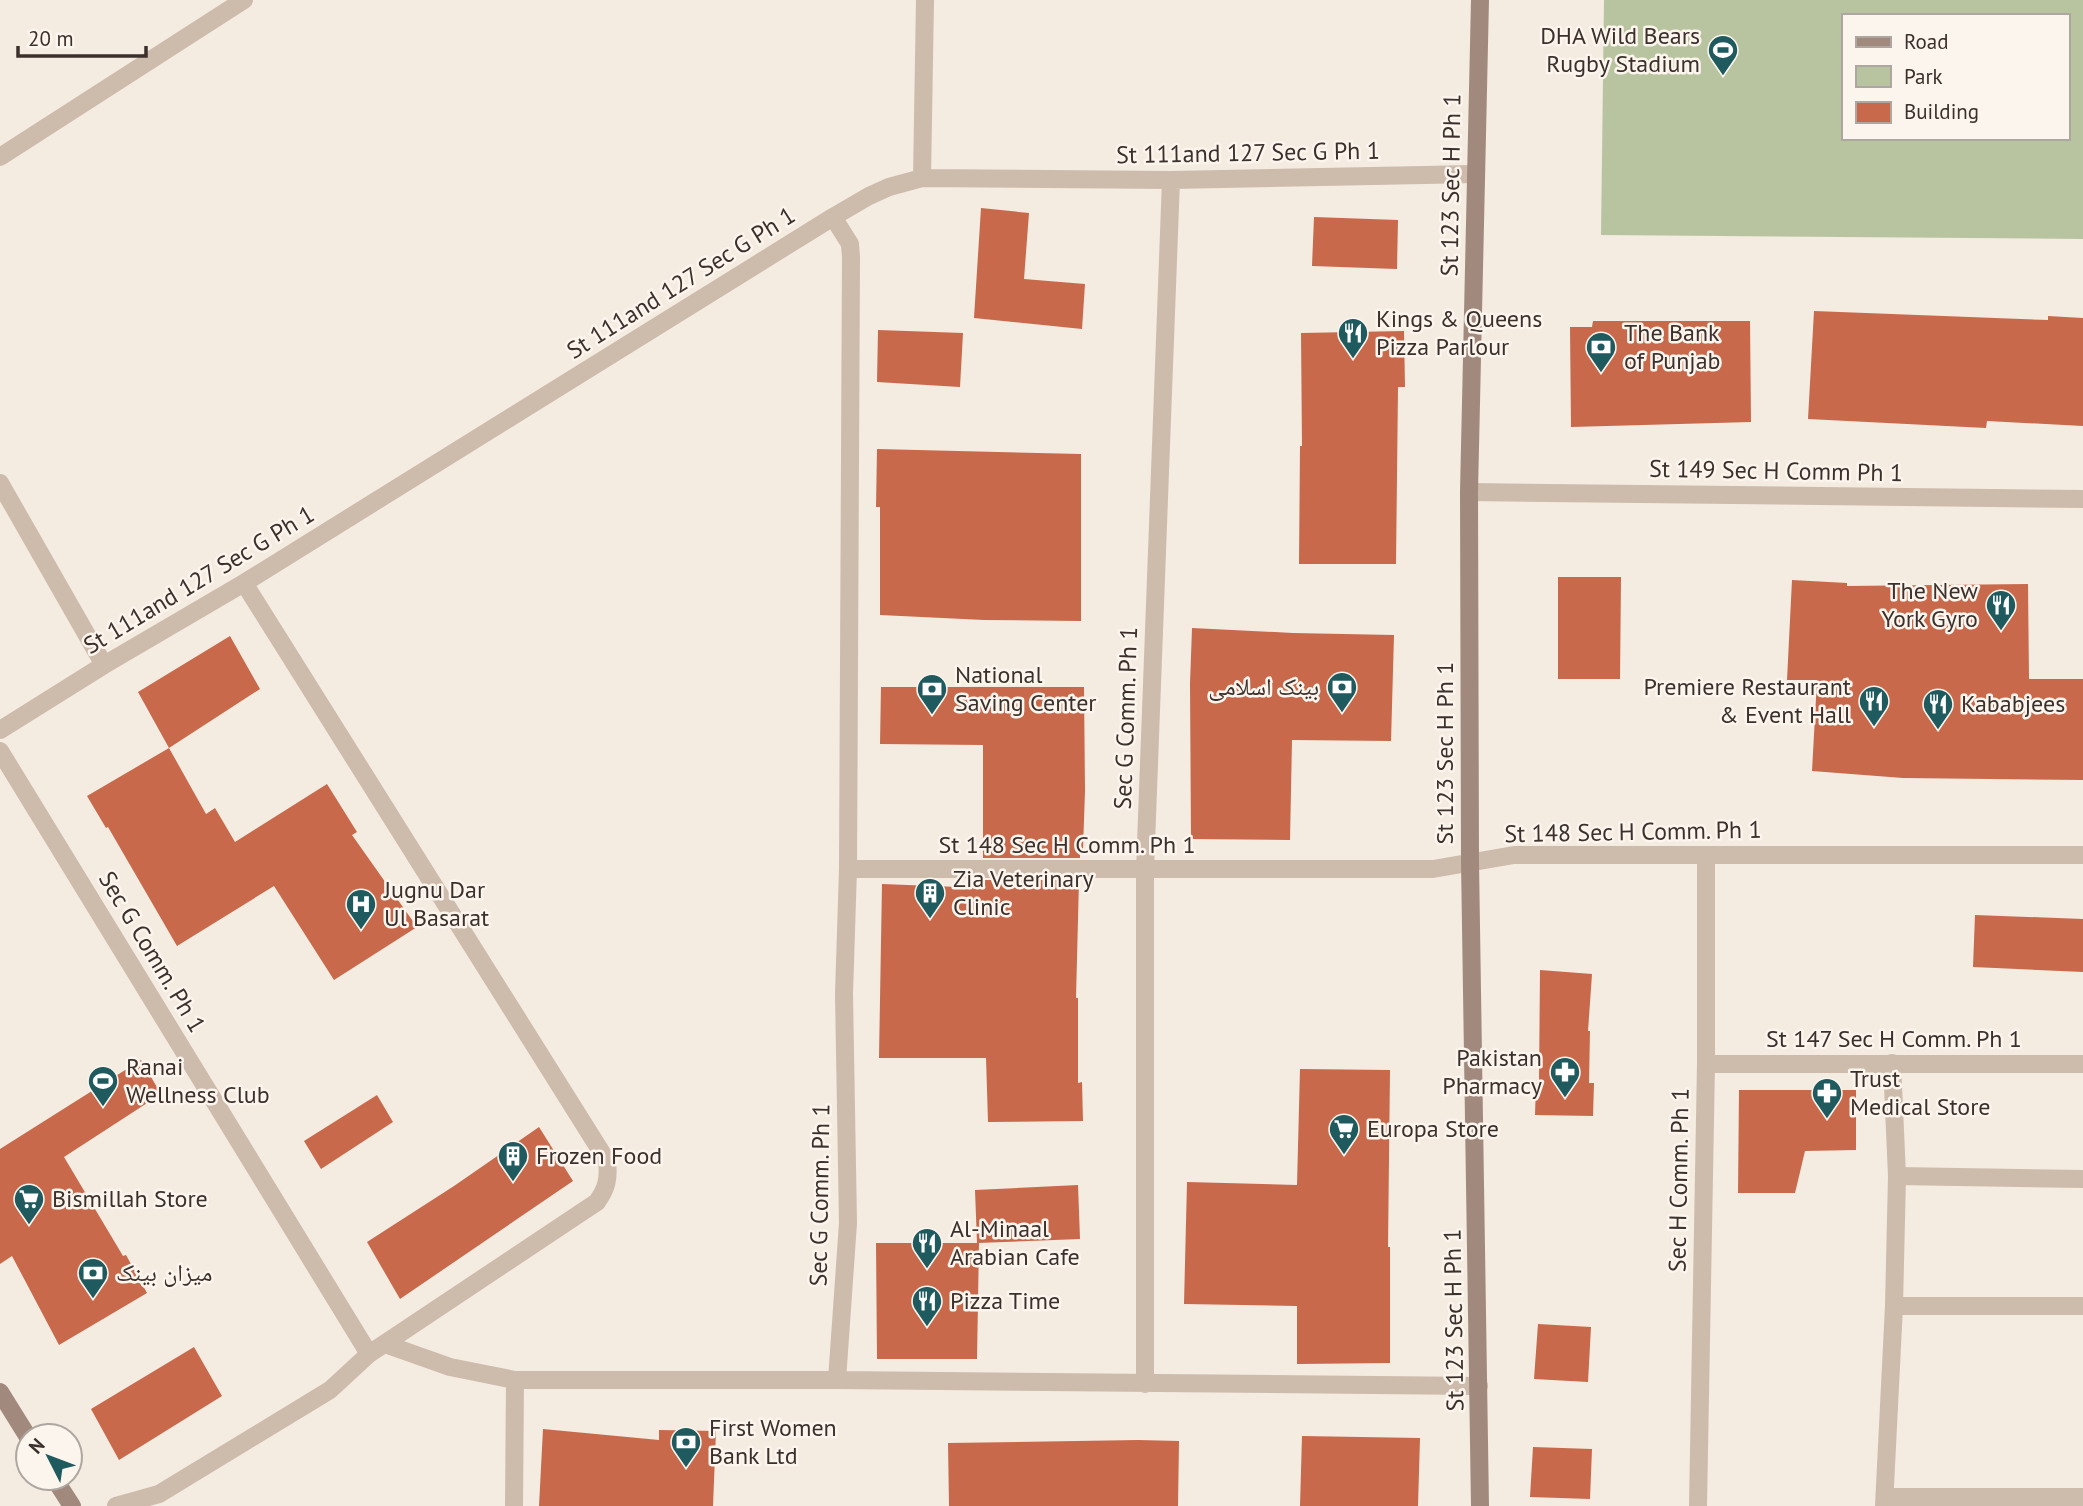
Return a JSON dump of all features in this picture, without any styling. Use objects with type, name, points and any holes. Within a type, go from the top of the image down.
[{"type":"street","points":[[0,158],[244,0]]},
{"type":"street","points":[[922,178],[925,0]]},
{"type":"street","name":"St 123 Sec H Ph 1","points":[[1480,0],[1469,492],[1470,862],[1480,1506]]},
{"type":"street","name":"St 111and 127 Sec G Ph 1","points":[[0,730],[244,583],[833,217],[889,187],[922,178],[1171,180],[1475,174]]},
{"type":"street","name":"Sec G Comm. Ph 1","points":[[1145,1384],[1145,870],[1171,180]]},
{"type":"street","name":"Sec G Comm. Ph 1","points":[[833,217],[850,244],[852,257],[848,869],[844,994],[848,1223],[837,1380]]},
{"type":"street","points":[[0,483],[104,665]]},
{"type":"street","name":"St 149 Sec H Comm Ph 1","points":[[1469,492],[2083,499]]},
{"type":"street","points":[[116,1506],[159,1494],[330,1390],[369,1354],[597,1202],[606,1189],[609,1176],[607,1161],[244,583]]},
{"type":"street","name":"Sec G Comm. Ph 1","points":[[0,751],[369,1354]]},
{"type":"street","name":"St 148 Sec H Comm. Ph 1","points":[[848,869],[1433,869],[1514,855],[2083,855]]},
{"type":"street","name":"Sec H Comm. Ph 1","points":[[1698,1506],[1706,1064],[1706,856]]},
{"type":"street","points":[[1892,1063],[1897,1176],[1894,1306],[1884,1501],[2083,1497]]},
{"type":"street","name":"St 147 Sec H Comm. Ph 1","points":[[1706,1064],[2083,1064]]},
{"type":"street","points":[[1897,1176],[2083,1179]]},
{"type":"street","points":[[1894,1306],[2083,1306]]},
{"type":"street","points":[[385,1344],[450,1367],[515,1380],[1479,1386]]},
{"type":"street","points":[[514,1506],[515,1380]]},
{"type":"street","points":[[0,1392],[19,1422]]},
{"type":"green space","name":"DHA Wild Bears Rugby Stadium","points":[[1604,0],[2083,0],[2083,239],[1601,235]]},
{"type":"building","points":[[981,208],[1029,213],[1024,279],[1085,284],[1082,329],[974,318]]},
{"type":"building","points":[[1314,217],[1398,220],[1397,269],[1312,266]]},
{"type":"building","points":[[1814,311],[2048,320],[2048,316],[2083,318],[2083,426],[1987,421],[1986,428],[1808,419]]},
{"type":"building","points":[[1593,321],[1750,321],[1751,422],[1571,427],[1570,327],[1592,327]]},
{"type":"building","points":[[878,330],[963,333],[960,387],[877,382]]},
{"type":"building","points":[[1404,331],[1405,387],[1398,387],[1396,564],[1299,564],[1301,333]]},
{"type":"building","points":[[877,449],[1081,454],[1081,621],[880,615]]},
{"type":"building","points":[[1558,577],[1621,577],[1620,679],[1558,679]]},
{"type":"building","points":[[1792,580],[1847,583],[1847,586],[2028,584],[2029,679],[2083,679],[2083,780],[1903,778],[1812,771],[1817,680],[1787,680]]},
{"type":"building","points":[[1192,628],[1394,635],[1391,741],[1292,740],[1290,840],[1191,839]]},
{"type":"building","points":[[230,636],[260,689],[169,748],[138,692]]},
{"type":"building","points":[[881,687],[1084,687],[1085,791],[1083,849],[1080,849],[1080,858],[983,858],[983,745],[880,744]]},
{"type":"building","points":[[169,748],[206,814],[215,808],[235,842],[327,784],[357,832],[352,835],[417,927],[334,980],[274,886],[177,946],[87,796]]},
{"type":"building","points":[[983,880],[1079,880],[1076,998],[1078,1083],[1082,1082],[1083,1121],[988,1122],[986,1058],[879,1058],[882,884],[984,888]]},
{"type":"building","points":[[1975,915],[2083,919],[2083,972],[1973,967]]},
{"type":"building","points":[[1540,970],[1592,974],[1588,1031],[1589,1083],[1594,1083],[1593,1116],[1535,1115],[1536,1083],[1539,1083]]},
{"type":"building","points":[[141,1060],[161,1094],[64,1157],[147,1293],[59,1345],[12,1256],[0,1264],[0,1149]]},
{"type":"building","points":[[1300,1069],[1390,1070],[1390,1363],[1297,1364],[1297,1306],[1184,1304],[1187,1182],[1297,1185]]},
{"type":"building","points":[[1739,1090],[1856,1090],[1856,1150],[1805,1151],[1795,1193],[1738,1193]]},
{"type":"building","points":[[377,1095],[393,1122],[321,1169],[304,1141]]},
{"type":"building","points":[[539,1127],[573,1181],[400,1299],[367,1242]]},
{"type":"building","points":[[1078,1185],[1080,1239],[977,1243],[975,1190]]},
{"type":"building","points":[[876,1243],[979,1243],[977,1359],[877,1359]]},
{"type":"building","points":[[1538,1324],[1591,1327],[1588,1382],[1534,1379]]},
{"type":"building","points":[[194,1347],[222,1396],[119,1460],[91,1409]]},
{"type":"building","points":[[543,1429],[659,1440],[659,1430],[716,1431],[713,1506],[539,1506]]},
{"type":"building","points":[[1302,1436],[1420,1438],[1418,1506],[1300,1506]]},
{"type":"building","points":[[1179,1441],[1178,1506],[949,1506],[948,1443]]},
{"type":"building","points":[[1533,1447],[1592,1449],[1590,1499],[1530,1497]]},
{"type":"place","name":"DHA Wild Bears Rugby Stadium","points":[[1723,77]]},
{"type":"place","name":"Kings & Queens Pizza Parlour","points":[[1353,360]]},
{"type":"place","name":"The Bank of Punjab","points":[[1601,374]]},
{"type":"place","name":"The New York Gyro","points":[[2001,632]]},
{"type":"place","name":"بینک اسلامی","points":[[1342,714]]},
{"type":"place","name":"National Saving Center","points":[[932,716]]},
{"type":"place","name":"Premiere Restaurant & Event Hall","points":[[1874,728]]},
{"type":"place","name":"Kababjees","points":[[1938,731]]},
{"type":"place","name":"Zia Veterinary Clinic","points":[[930,920]]},
{"type":"place","name":"Jugnu Dar Ul Basarat","points":[[361,931]]},
{"type":"place","name":"Pakistan Pharmacy","points":[[1565,1099]]},
{"type":"place","name":"Ranai Wellness Club","points":[[103,1108]]},
{"type":"place","name":"Trust Medical Store","points":[[1827,1120]]},
{"type":"place","name":"Europa Store","points":[[1344,1156]]},
{"type":"place","name":"Frozen Food","points":[[513,1183]]},
{"type":"place","name":"Bismillah Store","points":[[29,1226]]},
{"type":"place","name":"Al-Minaal Arabian Cafe","points":[[927,1270]]},
{"type":"place","name":"میزان بینک","points":[[93,1300]]},
{"type":"place","name":"Pizza Time","points":[[927,1328]]},
{"type":"place","name":"First Women Bank Ltd","points":[[686,1469]]}]
